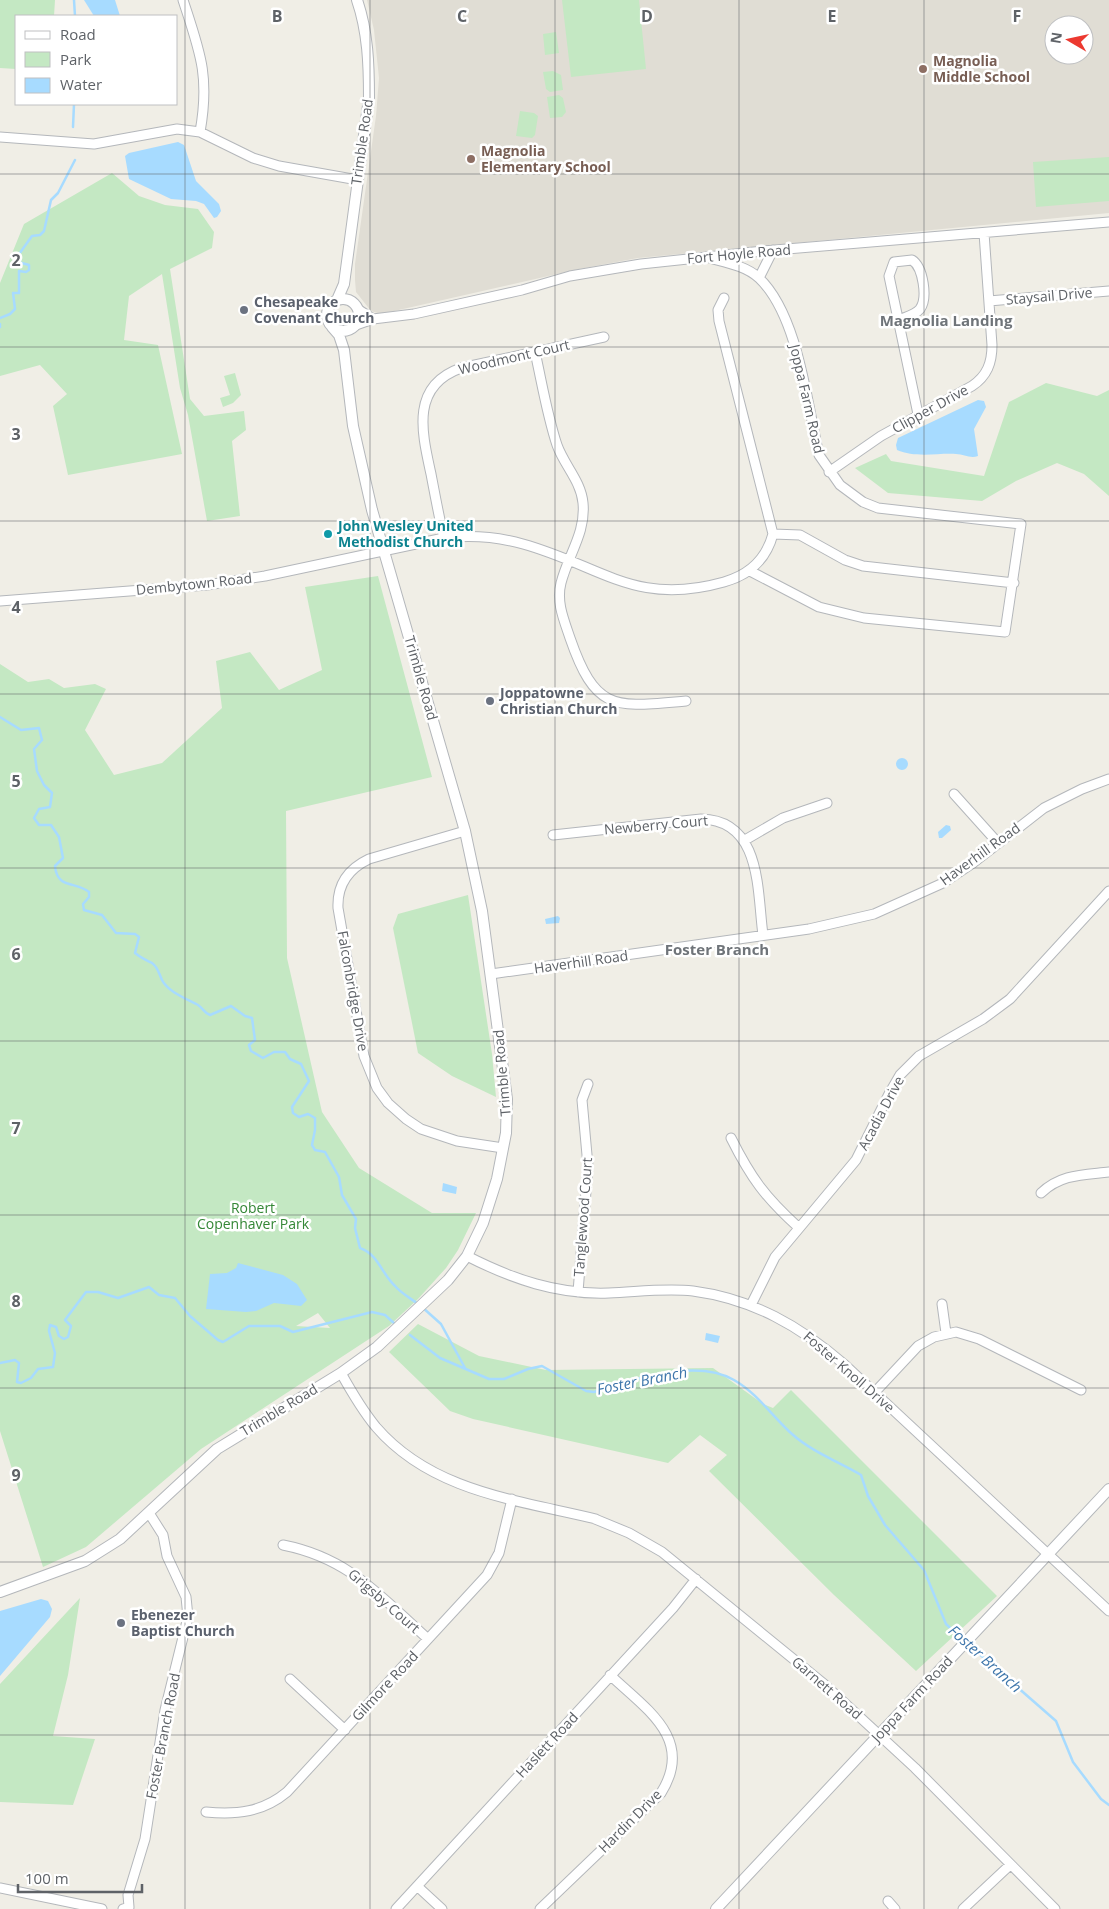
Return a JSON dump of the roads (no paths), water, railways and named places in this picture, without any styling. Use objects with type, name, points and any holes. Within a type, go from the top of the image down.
[{"type":"street","points":[[183,0],[204,73],[206,90],[200,132]]},
{"type":"street","name":"Trimble Road","points":[[337,300],[344,284],[367,114],[370,70],[365,33],[357,0]]},
{"type":"street","points":[[0,137],[94,144],[177,129],[200,132],[253,158],[279,166],[358,180]]},
{"type":"street","name":"Fort Hoyle Road","points":[[354,327],[373,319],[414,314],[522,290],[570,276],[641,264],[773,250],[1109,222]]},
{"type":"street","name":"Clipper Drive","points":[[829,472],[881,436],[972,386],[984,376],[992,352],[984,233]]},
{"type":"street","points":[[759,278],[773,250]]},
{"type":"street","name":"Joppa Farm Road","points":[[706,257],[735,265],[759,278],[782,308],[791,329],[819,455],[829,472],[851,495],[878,508],[1021,524],[1014,583]]},
{"type":"street","points":[[899,320],[919,310],[922,304],[920,270],[912,260],[894,262],[890,267],[889,276],[918,414]]},
{"type":"street","points":[[344,284],[355,306],[360,315],[354,327],[342,331],[332,327],[327,317],[327,312],[329,307],[337,300],[355,306],[373,319]]},
{"type":"street","name":"Staysail Drive","points":[[989,301],[1109,291]]},
{"type":"street","points":[[724,298],[718,310],[719,321],[773,534],[766,554],[750,571],[819,607],[864,618],[1005,632],[1014,583],[870,568],[845,560],[800,535],[773,534]]},
{"type":"street","name":"Trimble Road","points":[[0,1592],[85,1561],[120,1539],[217,1449],[340,1373],[388,1338],[448,1280],[467,1256],[491,1201],[503,1148],[507,1099],[482,911],[465,831],[385,552],[354,433],[344,350],[339,335],[332,327]]},
{"type":"street","name":"Trimble Road","points":[[344,350],[354,327]]},
{"type":"street","name":"Woodmont Court","points":[[444,538],[422,431],[423,411],[428,396],[436,384],[453,371],[604,337]]},
{"type":"street","points":[[536,352],[557,444],[576,480],[583,500],[582,528],[561,582],[560,608],[586,677],[599,692],[619,703],[633,705],[686,701]]},
{"type":"street","name":"Dembytown Road","points":[[0,601],[207,585],[265,576],[444,538],[476,537],[511,541],[570,561],[621,582],[666,591],[709,586],[736,579],[750,571]]},
{"type":"street","name":"Haverhill Road","points":[[491,974],[763,936],[848,922],[899,905],[943,883],[973,863],[1019,825],[1058,800],[1109,779]]},
{"type":"street","points":[[954,794],[998,843]]},
{"type":"street","points":[[763,936],[754,866],[745,840],[783,818],[827,803]]},
{"type":"street","name":"Newberry Court","points":[[554,835],[710,819],[725,823],[745,840]]},
{"type":"street","name":"Falconbridge Drive","points":[[465,831],[369,859],[356,865],[340,886],[338,908],[364,1056],[377,1088],[388,1103],[421,1129],[457,1141],[503,1148]]},
{"type":"street","name":"Acadia Drive","points":[[751,1305],[760,1282],[775,1256],[856,1160],[888,1094],[906,1069],[919,1056],[983,1019],[1010,999],[1109,891]]},
{"type":"street","name":"Tanglewood Court","points":[[578,1292],[588,1166],[582,1100],[588,1084]]},
{"type":"street","points":[[731,1138],[753,1180],[768,1199],[798,1227]]},
{"type":"street","points":[[1041,1193],[1052,1183],[1062,1178],[1109,1172]]},
{"type":"street","name":"Foster Knoll Drive","points":[[467,1256],[520,1281],[578,1292],[681,1290],[709,1294],[751,1305],[786,1321],[810,1336],[875,1392],[1109,1611]]},
{"type":"street","points":[[942,1304],[946,1333]]},
{"type":"street","points":[[875,1392],[918,1346],[946,1333],[968,1334],[1081,1390]]},
{"type":"street","name":"Garnett Road","points":[[340,1373],[371,1421],[405,1454],[454,1483],[512,1500],[596,1519],[653,1545],[824,1684],[879,1734],[1055,1909]]},
{"type":"street","name":"Joppa Farm Road","points":[[716,1909],[1109,1489]]},
{"type":"street","name":"Gilmore Road","points":[[206,1812],[246,1813],[280,1798],[482,1580],[494,1564],[503,1541],[512,1500]]},
{"type":"street","name":"Foster Branch Road","points":[[126,1908],[145,1839],[165,1710],[188,1617],[186,1597],[167,1556],[163,1535],[149,1513]]},
{"type":"street","name":"Grigsby Court","points":[[283,1545],[324,1557],[351,1572],[428,1639]]},
{"type":"street","name":"Haslett Road","points":[[396,1909],[673,1608],[696,1579]]},
{"type":"street","name":"Hardin Drive","points":[[540,1909],[661,1793],[671,1774],[672,1746],[666,1732],[651,1713],[610,1675]]},
{"type":"street","points":[[290,1679],[345,1730]]},
{"type":"street","points":[[963,1909],[1010,1864]]},
{"type":"street","points":[[417,1886],[442,1909]]},
{"type":"street","points":[[0,1888],[102,1909]]},
{"type":"street","points":[[888,1901],[896,1909]]},
{"type":"water","points":[[84,0],[115,0],[120,15],[93,15]]},
{"type":"water","points":[[178,142],[184,145],[196,181],[219,204],[221,211],[217,217],[214,218],[204,204],[196,201],[171,199],[129,179],[125,156],[129,153]]},
{"type":"water","points":[[978,400],[984,401],[986,407],[974,429],[978,456],[972,457],[956,454],[919,455],[897,450],[898,438]]},
{"type":"water","points":[[902,758],[908,764],[902,770],[896,764]]},
{"type":"water","points":[[946,825],[950,826],[951,830],[942,838],[939,838],[938,832]]},
{"type":"water","points":[[558,916],[560,918],[559,923],[546,924],[545,919]]},
{"type":"water","points":[[443,1183],[457,1187],[456,1194],[442,1191]]},
{"type":"water","points":[[238,1263],[283,1275],[297,1284],[307,1300],[301,1306],[274,1303],[256,1311],[246,1312],[206,1309],[210,1274],[227,1273],[236,1268]]},
{"type":"water","points":[[706,1333],[720,1336],[718,1343],[705,1340]]},
{"type":"water","points":[[41,1599],[48,1601],[52,1609],[50,1617],[0,1676],[0,1611]]},
{"type":"waterway","points":[[74,0],[75,15]]},
{"type":"waterway","points":[[73,127],[74,105]]},
{"type":"waterway","points":[[0,318],[10,314],[15,309],[13,293],[19,293],[19,271],[26,272],[29,270],[29,265],[18,262],[17,257],[32,236],[40,235],[44,231],[51,200],[58,193],[75,160]]},
{"type":"waterway","points":[[0,717],[21,730],[39,728],[42,740],[34,749],[37,771],[44,785],[52,793],[50,807],[39,809],[34,818],[39,825],[51,825],[59,837],[63,858],[55,866],[59,878],[68,884],[89,892],[89,897],[83,904],[84,910],[102,915],[116,933],[135,934],[139,937],[135,953],[154,965],[162,980],[173,992],[198,1005],[210,1015],[231,1006],[245,1016],[252,1018],[255,1040],[249,1045],[251,1051],[263,1058],[274,1052],[285,1052],[290,1059],[301,1064],[309,1081],[292,1107],[293,1113],[299,1117],[308,1114],[315,1118],[312,1145],[315,1150],[325,1152],[339,1177],[342,1195],[356,1219],[355,1228],[360,1248],[372,1255],[397,1289],[418,1304]]},
{"type":"waterway","name":"Foster Branch","points":[[0,1363],[15,1360],[19,1363],[17,1382],[21,1383],[31,1378],[38,1369],[53,1367],[55,1353],[49,1331],[50,1325],[56,1327],[59,1336],[64,1339],[68,1337],[71,1326],[65,1320],[86,1292],[98,1292],[118,1298],[149,1287],[159,1295],[175,1298],[190,1316],[218,1340],[223,1342],[249,1326],[280,1326],[293,1332],[372,1312],[385,1315],[395,1324]]},
{"type":"waterway","points":[[422,1307],[441,1324],[465,1368]]},
{"type":"waterway","name":"Foster Branch","points":[[410,1335],[440,1358],[489,1379],[504,1379],[528,1369],[542,1366],[586,1391],[594,1392],[645,1377],[683,1371],[702,1371],[719,1374],[734,1380],[750,1392],[800,1440],[861,1475],[868,1496],[885,1525],[924,1570],[946,1624],[964,1641]]},
{"type":"waterway","name":"Foster Branch","points":[[968,1644],[1056,1721],[1073,1762],[1101,1799],[1109,1805]]},
{"type":"place","name":"Magnolia Middle School","points":[[923,69]]},
{"type":"place","name":"Magnolia Elementary School","points":[[471,159]]},
{"type":"place","name":"Chesapeake Covenant Church","points":[[244,310]]},
{"type":"place","name":"John Wesley United Methodist Church","points":[[328,534]]},
{"type":"place","name":"Joppatowne Christian Church","points":[[490,701]]},
{"type":"place","name":"Ebenezer Baptist Church","points":[[121,1623]]},
{"type":"district","name":"Magnolia Landing","points":[[946,321]]},
{"type":"district","name":"Foster Branch","points":[[717,950]]},
{"type":"park label","name":"Robert Copenhaver Park","points":[[253,1216]]}]
